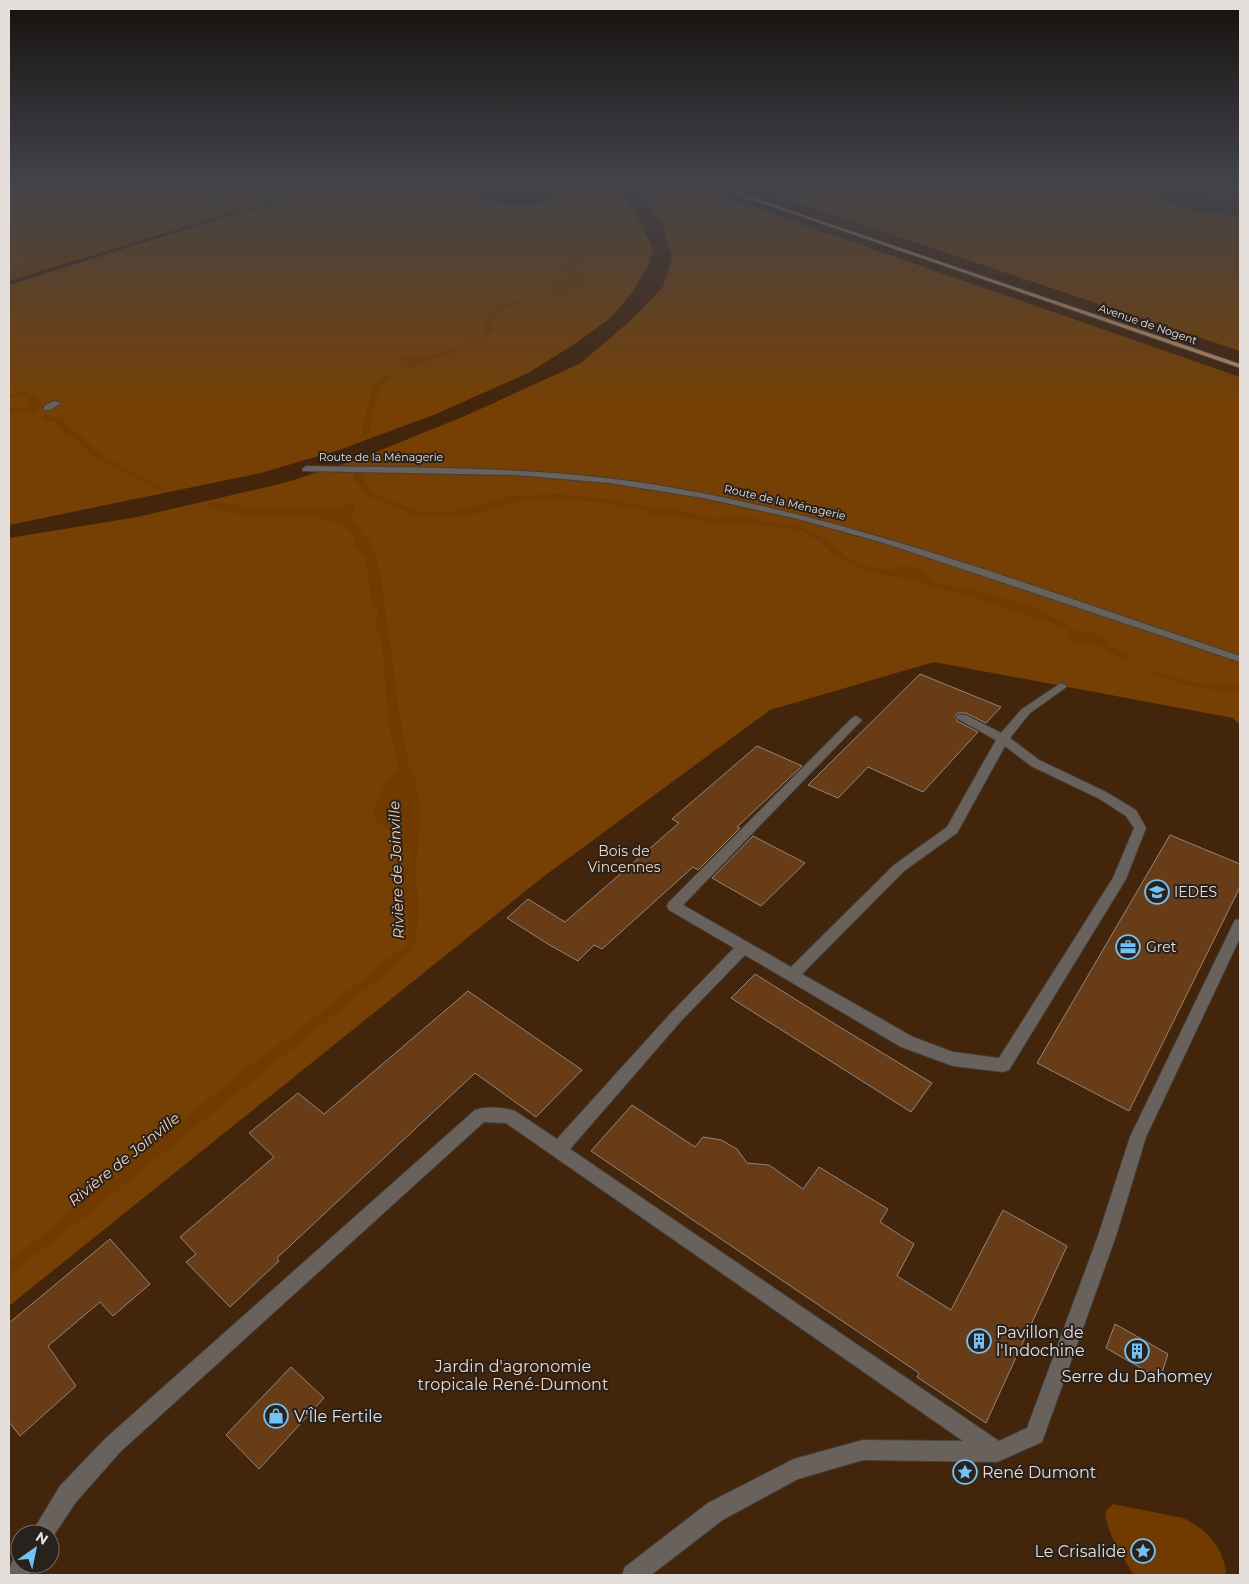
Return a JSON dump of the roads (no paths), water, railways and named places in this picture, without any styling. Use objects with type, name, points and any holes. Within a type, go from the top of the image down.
[{"type":"main road","name":"Avenue de Nogent","points":[[925,258],[1240,366]]},
{"type":"lane","points":[[47,408],[57,403]]},
{"type":"lane","name":"Route de la Ménagerie","points":[[306,469],[516,472],[620,483],[725,500],[850,530],[1240,659]]},
{"type":"lane","points":[[792,975],[899,868],[952,830],[1003,739],[1026,711],[1060,686]]},
{"type":"lane","points":[[856,720],[674,906],[907,1042],[953,1059],[1003,1065],[1119,879],[1140,828],[1131,813],[1102,795],[1035,763],[1003,739],[962,717]]},
{"type":"lane","points":[[633,1575],[716,1511],[794,1469],[863,1450],[997,1452],[1035,1435],[1107,1236],[1138,1138],[1240,924]]},
{"type":"lane","points":[[558,1150],[676,1017],[744,947]]},
{"type":"lane","points":[[48,1524],[68,1494],[112,1445],[481,1115],[509,1116],[997,1452]]},
{"type":"waterway","points":[[509,304],[537,298]]},
{"type":"waterway","name":"Rivière de Joinville","points":[[60,422],[87,444]]},
{"type":"waterway","points":[[966,593],[1051,621]]},
{"type":"place","name":"IEDES","points":[[1157,892]]},
{"type":"place","name":"Gret","points":[[1128,947]]},
{"type":"place","name":"Pavillon de l'Indochine","points":[[979,1341]]},
{"type":"place","name":"Serre du Dahomey","points":[[1137,1351]]},
{"type":"place","name":"V'Île Fertile","points":[[276,1416]]},
{"type":"place","name":"René Dumont","points":[[965,1472]]},
{"type":"place","name":"Le Crisalide","points":[[1143,1551]]},
{"type":"park label","name":"Bois de Vincennes","points":[[624,860]]},
{"type":"park label","name":"Jardin d'agronomie tropicale René-Dumont","points":[[513,1375]]}]
